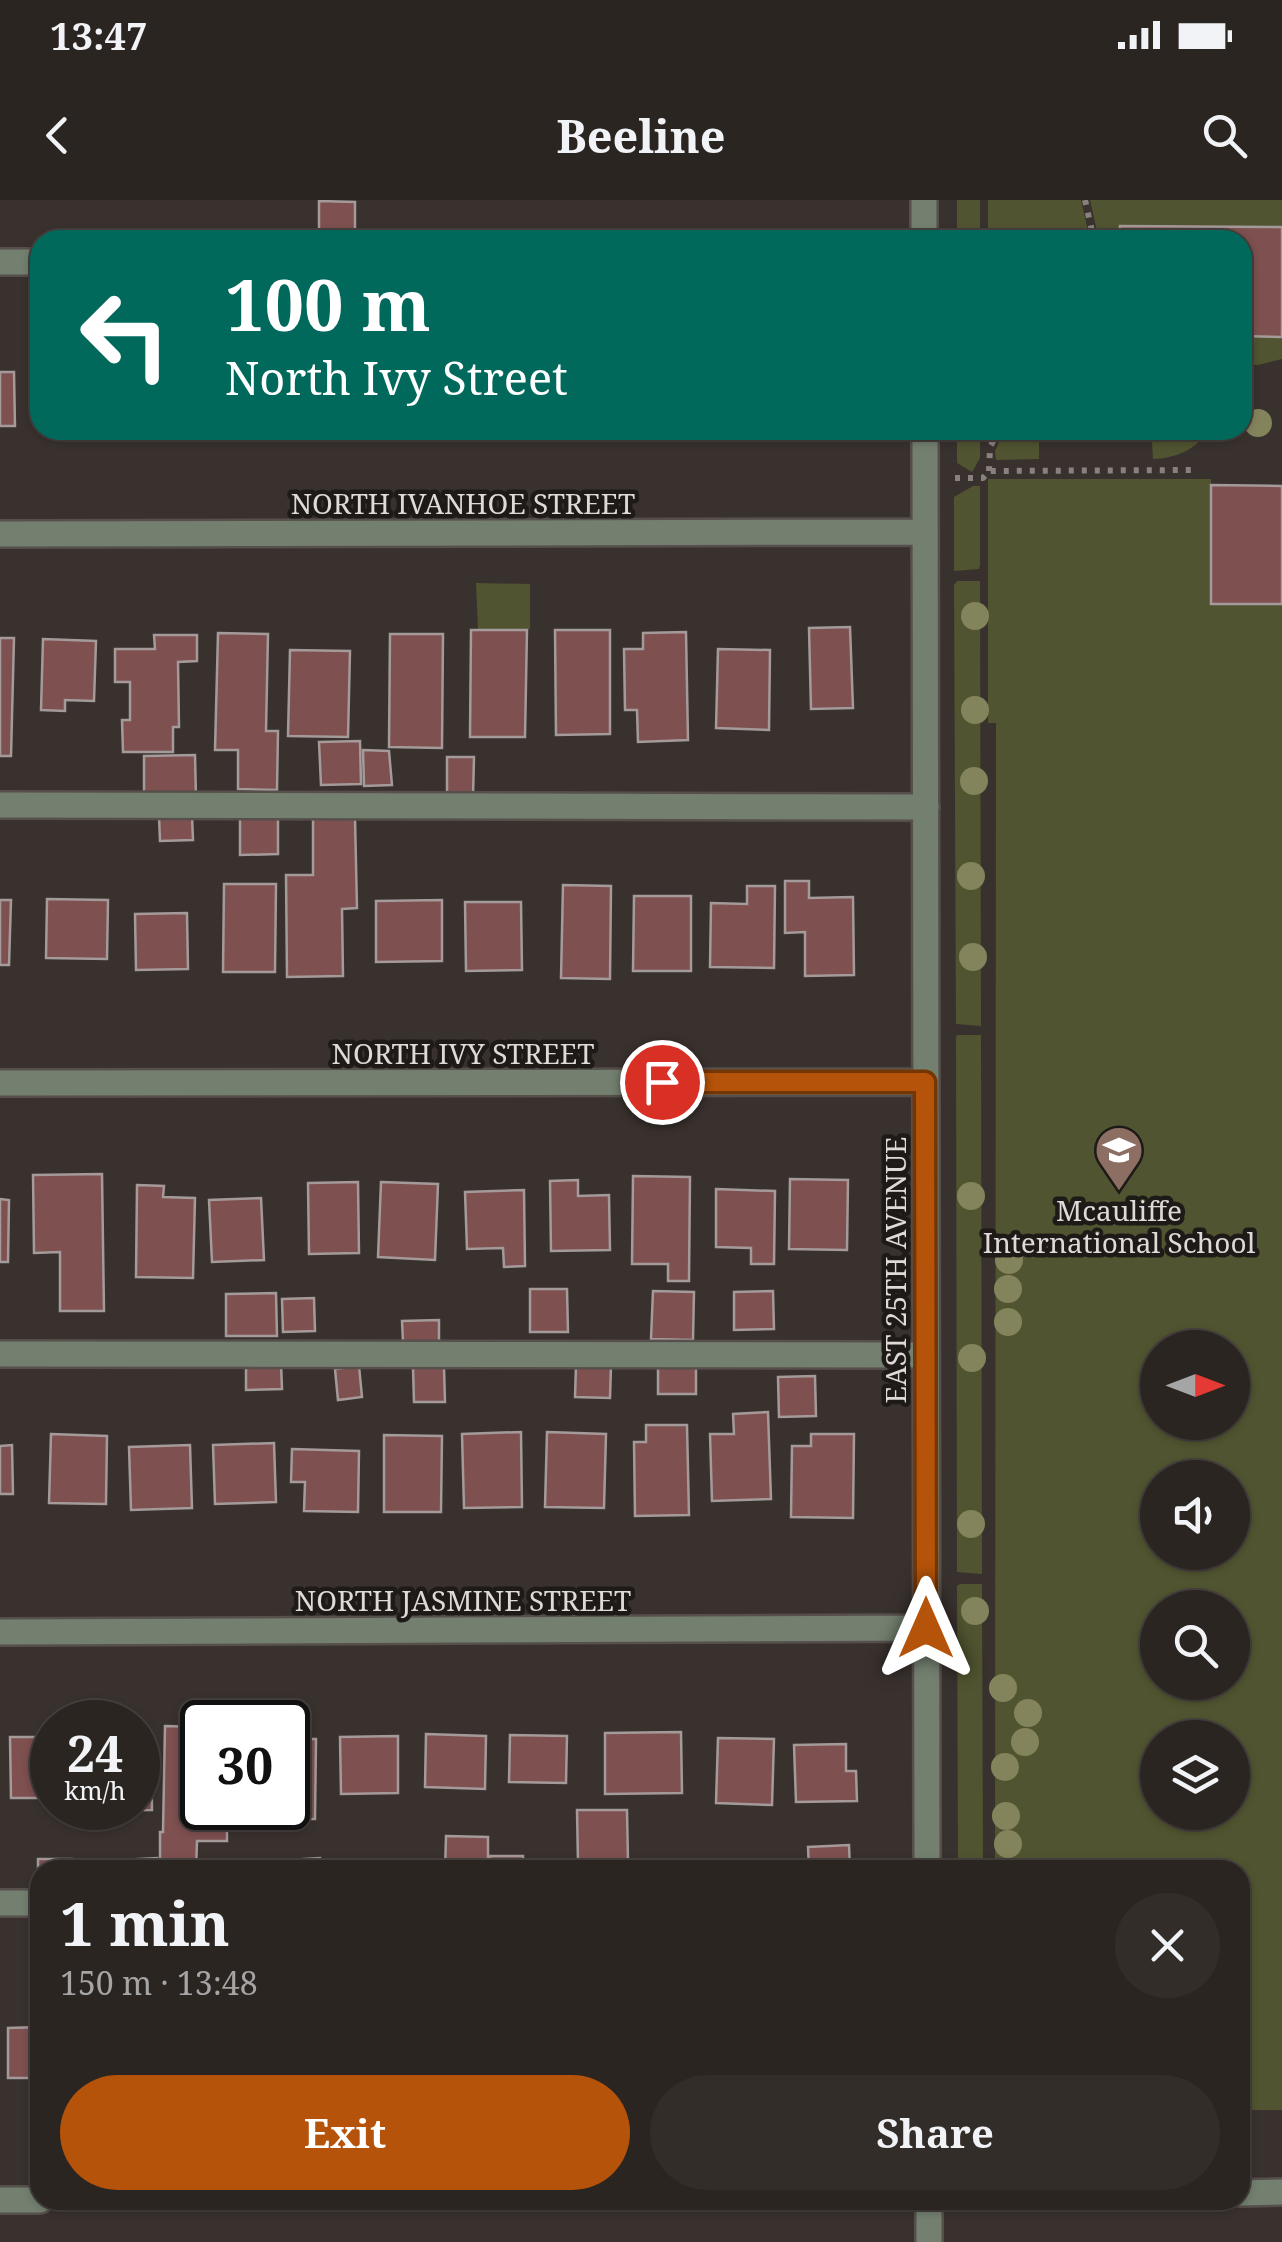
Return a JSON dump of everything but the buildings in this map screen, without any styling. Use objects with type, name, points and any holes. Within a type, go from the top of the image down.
[{"type":"street","points":[[924,200],[924,230]]},
{"type":"street","points":[[0,262],[30,262]]},
{"type":"street","name":"EAST 25TH AVENUE","points":[[924,440],[927,1860]]},
{"type":"street","name":"NORTH IVANHOE STREET","points":[[0,534],[925,532]]},
{"type":"street","points":[[0,805],[926,807]]},
{"type":"street","name":"NORTH IVY STREET","points":[[0,1083],[925,1082]]},
{"type":"street","points":[[0,1354],[925,1355]]},
{"type":"street","name":"NORTH JASMINE STREET","points":[[0,1632],[926,1628]]},
{"type":"street","points":[[0,1903],[30,1903]]},
{"type":"street","points":[[1250,2193],[1282,2192]]},
{"type":"street","points":[[0,2200],[30,2200]]},
{"type":"street","points":[[929,2210],[929,2242]]},
{"type":"path","points":[[1085,200],[1092,230]]},
{"type":"path","points":[[954,478],[983,478],[989,470],[994,440]]},
{"type":"path","points":[[989,470],[1192,470]]},
{"type":"green space","points":[[957,200],[980,200],[980,230],[957,230]]},
{"type":"green space","points":[[988,200],[1081,200],[1088,230],[988,230]]},
{"type":"green space","points":[[1090,200],[1282,200],[1282,227],[1120,226],[1120,230],[1097,230]]},
{"type":"green space","points":[[1252,336],[1282,337],[1282,359],[1252,365]]},
{"type":"green space","points":[[957,440],[980,440],[980,458],[972,472],[957,463]]},
{"type":"green space","points":[[1000,440],[1200,440],[1178,455],[1153,459],[1152,442],[1039,442],[1039,459],[996,460]]},
{"type":"green space","name":"Mcauliffe International School","points":[[988,479],[1211,479],[1211,603],[1282,604],[1282,2110],[1250,2110],[1250,1860],[995,1860],[996,723],[988,723]]},
{"type":"green space","points":[[980,486],[980,565],[979,569],[954,571],[954,497]]},
{"type":"green space","points":[[957,581],[980,581],[981,1026],[956,1024]]},
{"type":"green space","points":[[476,583],[530,584],[530,629],[478,630]]},
{"type":"green space","points":[[957,1035],[981,1035],[982,1574],[957,1572]]},
{"type":"green space","points":[[982,1584],[983,1860],[958,1860],[957,1586]]},
{"type":"place","name":"Mcauliffe International School","points":[[1119,1192]]},
{"type":"route","points":[[662,1082],[925,1082],[926,1628]]}]
